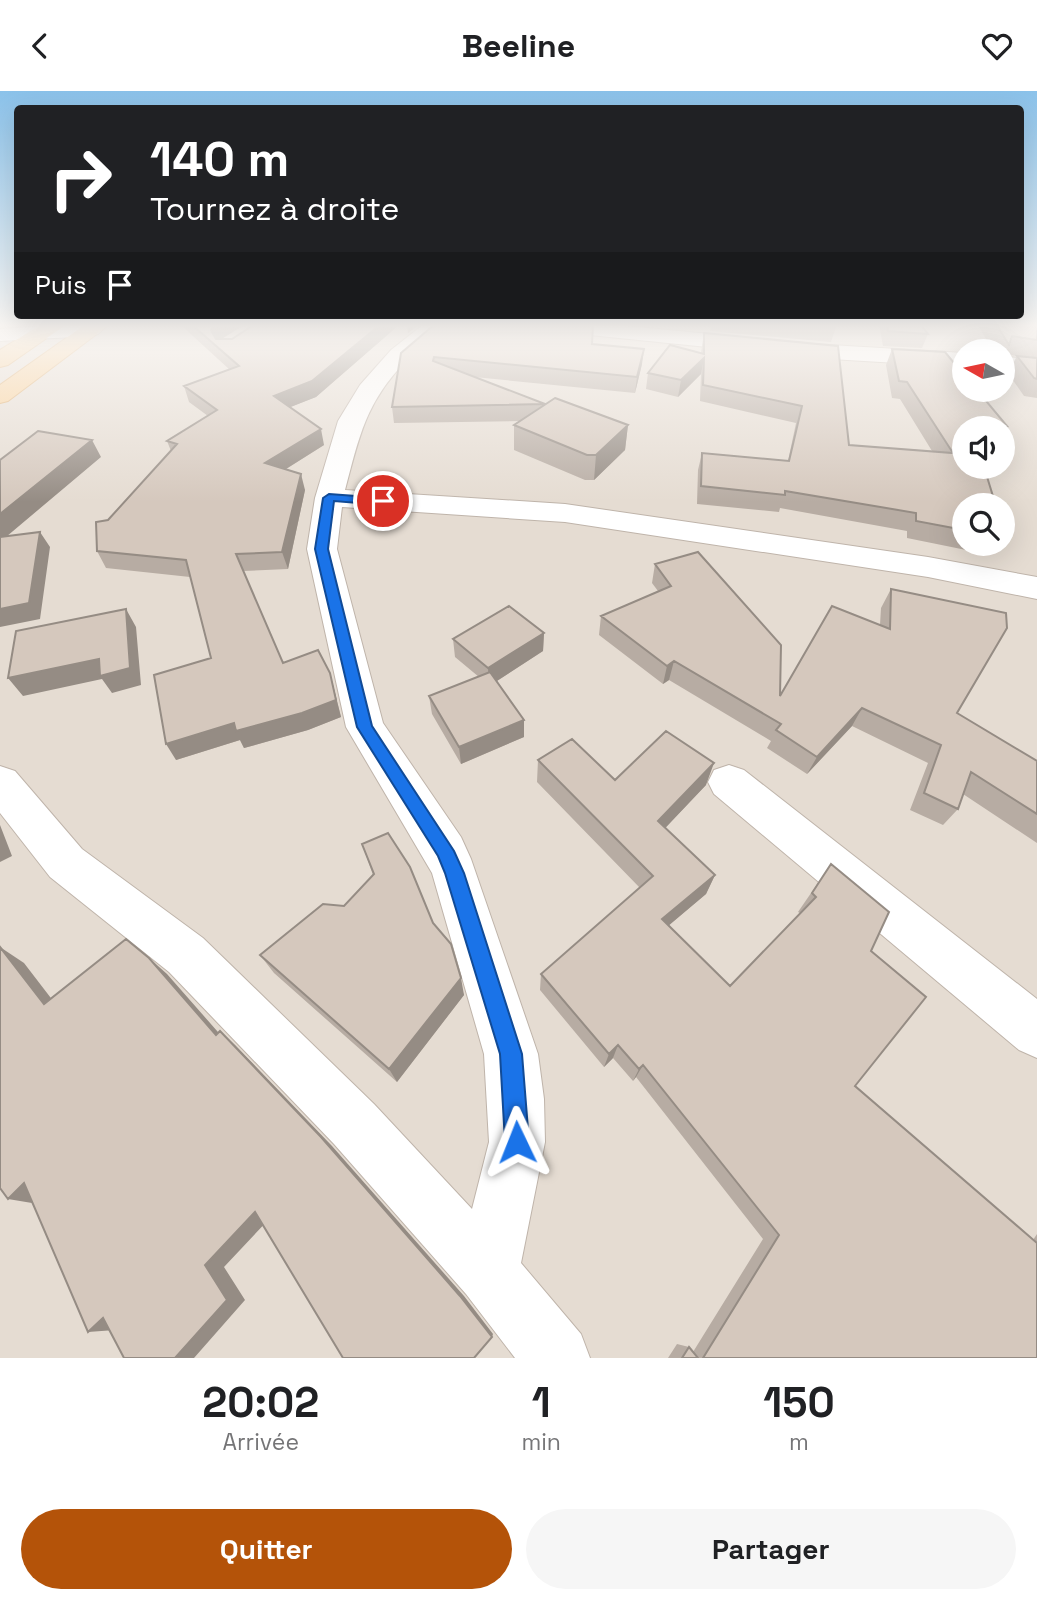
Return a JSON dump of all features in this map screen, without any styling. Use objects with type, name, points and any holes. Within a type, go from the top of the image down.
[{"type":"main road","points":[[0,396],[18,383]]},
{"type":"street","points":[[374,383],[351,421],[329,498],[322,549],[365,727],[445,851],[455,873],[511,1054],[517,1142],[488,1272]]},
{"type":"street","points":[[329,498],[565,513],[928,567],[1037,588]]},
{"type":"street","points":[[729,782],[1037,1032]]},
{"type":"street","points":[[0,783],[66,863],[204,971],[354,1124],[488,1272],[557,1358]]},
{"type":"shaded area","points":[[0,383],[952,383],[952,403],[1015,403],[1015,383],[1037,383],[1037,1358],[0,1358]]},
{"type":"building","points":[[192,383],[307,383],[274,396],[321,429],[265,463],[301,474],[282,552],[236,554],[283,663],[318,650],[330,673],[336,700],[302,713],[236,731],[234,723],[166,744],[154,675],[211,658],[186,560],[97,551],[96,522],[108,520],[177,444],[167,441],[217,410],[184,386]]},
{"type":"building","points":[[396,383],[491,383],[545,404],[392,407]]},
{"type":"building","points":[[703,383],[842,383],[849,445],[952,453],[952,479],[988,479],[992,493],[952,493],[952,528],[916,521],[916,513],[785,491],[785,495],[701,486],[702,453],[789,461],[802,406]]},
{"type":"building","points":[[908,383],[952,383],[952,403],[988,403],[999,416],[952,416],[952,451]]},
{"type":"building","points":[[555,398],[628,425],[596,455],[587,455],[514,425]]},
{"type":"building","points":[[38,431],[92,440],[0,514],[0,460]]},
{"type":"building","points":[[40,532],[29,603],[0,609],[0,537]]},
{"type":"building","points":[[698,552],[781,645],[780,696],[832,606],[890,629],[891,589],[1006,613],[1007,628],[957,713],[1037,761],[1037,814],[971,772],[958,809],[924,793],[941,745],[862,708],[817,757],[776,730],[781,724],[674,661],[667,666],[601,616],[671,586],[655,564]]},
{"type":"building","points":[[509,606],[544,633],[488,668],[453,639]]},
{"type":"building","points":[[126,609],[130,668],[100,676],[99,659],[8,678],[16,631]]},
{"type":"building","points":[[490,672],[524,720],[459,747],[429,696]]},
{"type":"building","points":[[666,731],[714,763],[658,821],[715,875],[662,919],[730,986],[816,897],[812,893],[831,864],[889,912],[871,951],[926,997],[855,1086],[1037,1243],[1037,1358],[703,1358],[779,1235],[643,1065],[639,1069],[618,1045],[609,1054],[541,974],[653,876],[538,760],[572,739],[615,780]]},
{"type":"building","points":[[388,833],[410,867],[433,923],[451,944],[461,978],[389,1069],[260,955],[323,904],[344,906],[374,874],[362,844]]},
{"type":"building","points":[[126,939],[149,958],[216,1035],[220,1031],[321,1137],[460,1296],[492,1337],[474,1358],[343,1358],[255,1212],[205,1265],[227,1300],[175,1358],[124,1358],[103,1318],[88,1332],[24,1183],[8,1199],[0,1188],[0,947],[44,1004]]},
{"type":"building","points":[[689,1347],[698,1358],[682,1358]]},
{"type":"route","points":[[383,501],[329,498],[322,549],[326,575],[365,727],[445,851],[455,873],[511,1054],[517,1142]]}]
